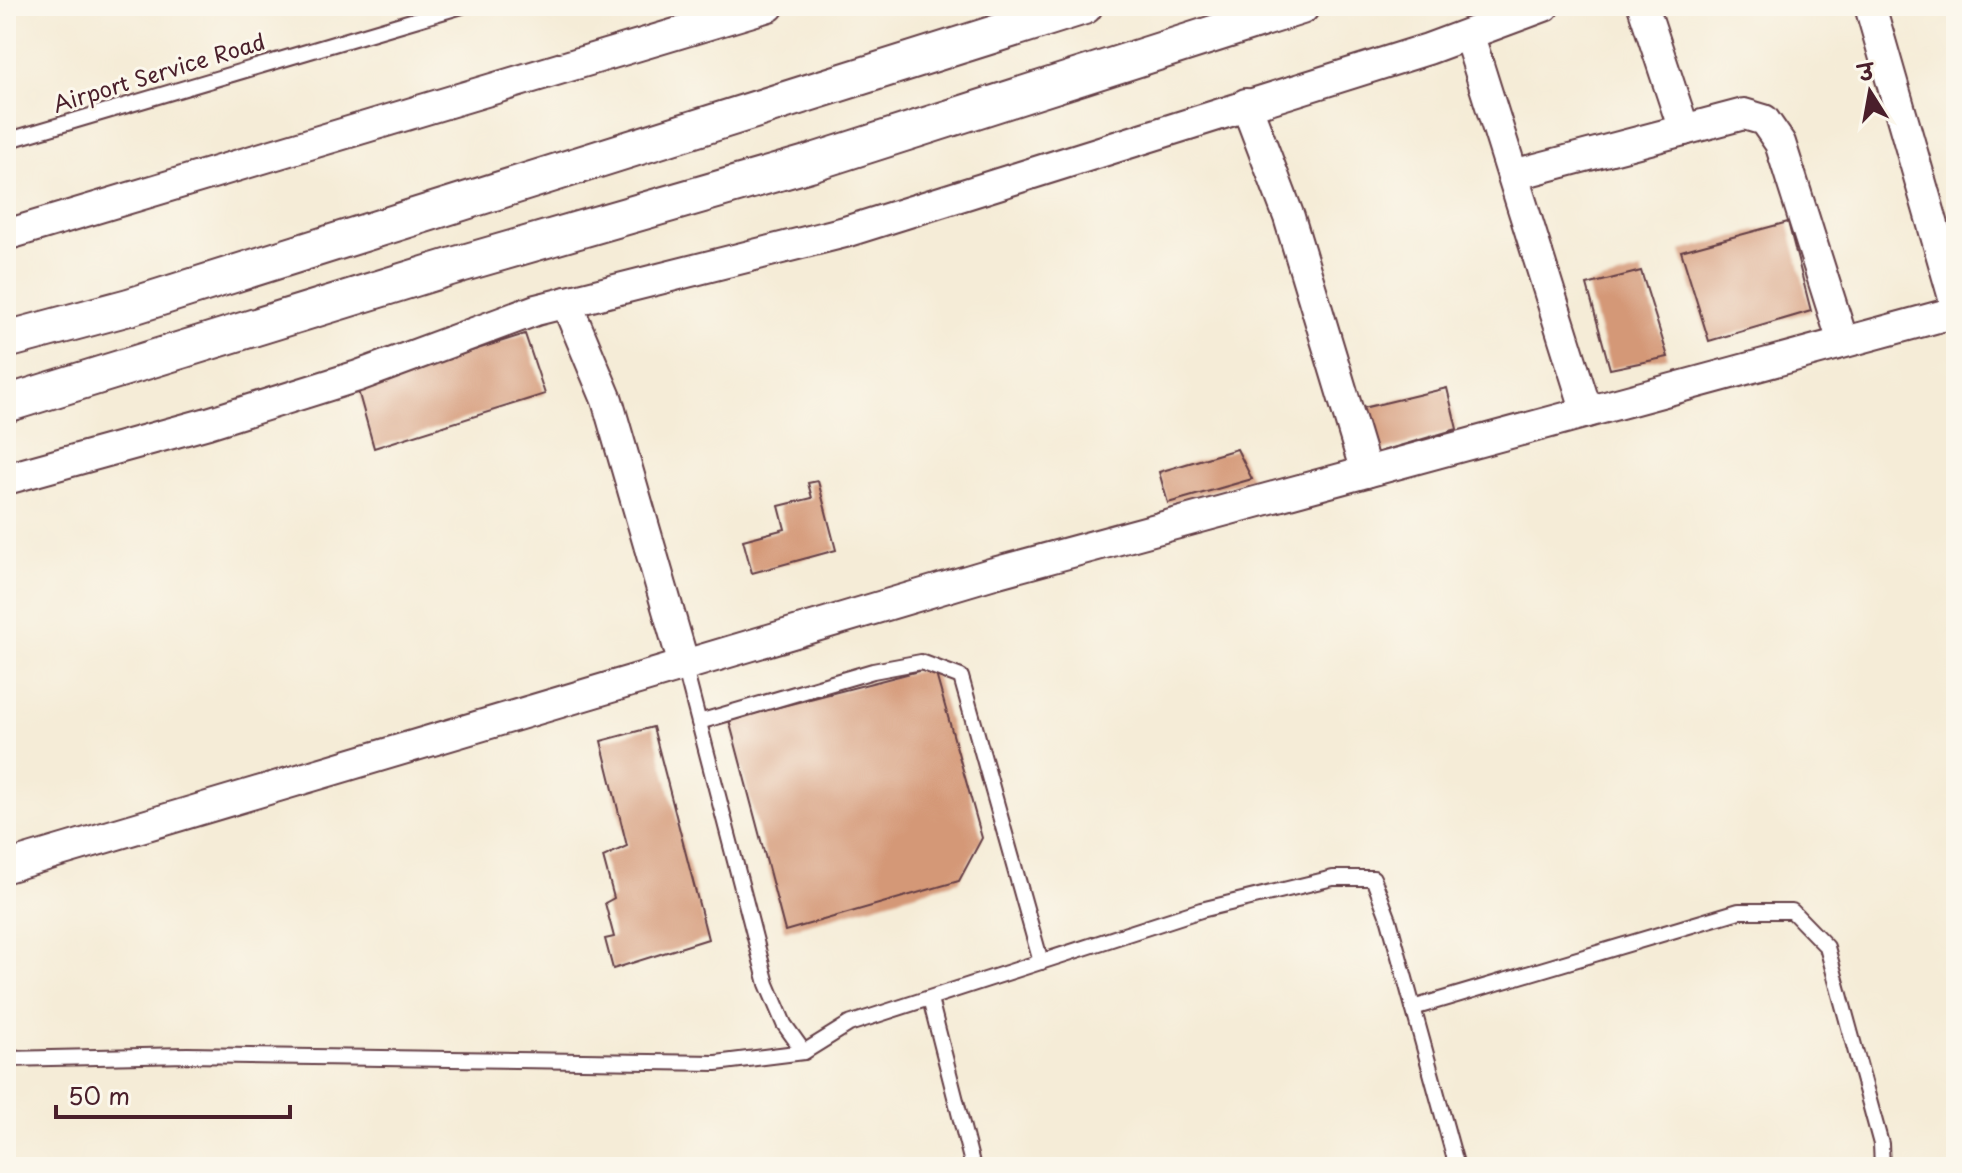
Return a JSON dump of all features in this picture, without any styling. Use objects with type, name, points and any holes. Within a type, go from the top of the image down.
[{"type":"street","points":[[6,235],[769,6]]},
{"type":"street","points":[[6,340],[129,307],[1084,6]]},
{"type":"street","points":[[6,404],[460,264],[810,163],[1301,6]]},
{"type":"street","points":[[6,479],[208,423],[358,376],[566,302],[845,232],[1469,36],[1544,6]]},
{"type":"street","points":[[1643,6],[1684,130]]},
{"type":"street","points":[[1870,6],[1956,305]]},
{"type":"street","points":[[1469,36],[1587,412]]},
{"type":"street","points":[[1246,104],[1289,217],[1366,472]]},
{"type":"street","points":[[1513,175],[1744,114],[1764,120],[1780,143],[1843,342]]},
{"type":"street","points":[[566,302],[607,400],[684,665]]},
{"type":"street","points":[[6,867],[994,573],[1956,312]]},
{"type":"lane","name":"Airport Service Road","points":[[6,141],[462,6]]},
{"type":"lane","points":[[699,722],[873,671],[921,662],[961,677],[1041,962]]},
{"type":"lane","points":[[684,665],[767,984],[784,1024],[804,1052]]},
{"type":"lane","points":[[6,1059],[187,1055],[716,1063],[804,1052],[849,1024],[1201,910],[1333,878],[1373,878],[1389,920],[1457,1167]]},
{"type":"lane","points":[[1413,1008],[1739,911],[1792,911],[1827,947],[1881,1144],[1882,1167]]},
{"type":"lane","points":[[930,999],[973,1167]]},
{"type":"building","points":[[1788,222],[1811,311],[1709,341],[1681,251]]},
{"type":"building","points":[[1641,271],[1668,357],[1610,369],[1587,285]]},
{"type":"building","points":[[525,334],[545,394],[374,448],[357,387]]},
{"type":"building","points":[[1447,388],[1457,429],[1372,454],[1359,409]]},
{"type":"building","points":[[1237,449],[1252,479],[1168,503],[1159,472]]},
{"type":"building","points":[[818,481],[836,550],[752,573],[743,540],[785,529],[779,506],[812,498],[808,483]]},
{"type":"building","points":[[934,667],[982,838],[959,881],[785,931],[729,720]]},
{"type":"building","points":[[653,727],[708,939],[613,969],[605,939],[614,937],[605,903],[614,898],[603,857],[627,846],[601,741]]}]
